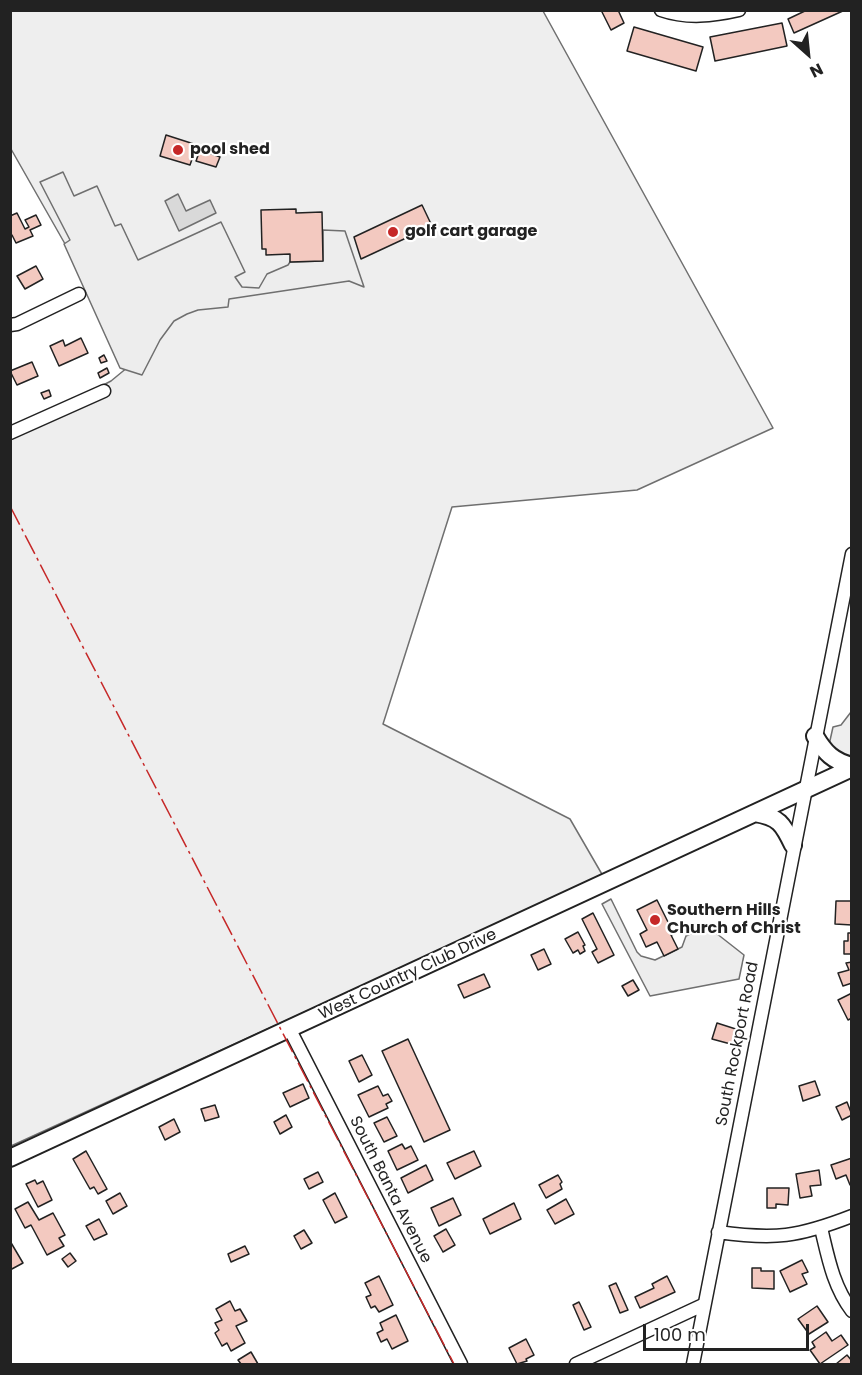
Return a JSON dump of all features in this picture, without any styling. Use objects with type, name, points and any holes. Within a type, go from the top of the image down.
[{"type":"main road","points":[[815,736],[823,750],[832,759],[852,767]]},
{"type":"main road","name":"West Country Club Drive","points":[[10,1158],[290,1030],[852,767]]},
{"type":"main road","points":[[755,813],[767,815],[780,822],[793,845]]},
{"type":"street","points":[[661,10],[681,16],[706,16],[739,10]]},
{"type":"street","points":[[10,325],[17,324],[79,294]]},
{"type":"street","points":[[10,433],[104,391]]},
{"type":"street","name":"South Rockport Road","points":[[693,1365],[793,845],[852,554]]},
{"type":"street","name":"South Banta Avenue","points":[[290,1030],[462,1365]]},
{"type":"street","points":[[718,1232],[766,1238],[803,1233],[852,1216]]},
{"type":"street","points":[[820,1228],[833,1276],[842,1297],[852,1311]]},
{"type":"street","points":[[576,1365],[703,1305]]},
{"type":"shaded area","points":[[10,11],[543,11],[773,428],[637,490],[452,507],[383,724],[570,819],[603,876],[11,1146],[11,433],[111,381],[128,367],[77,265],[11,149]]},
{"type":"shaded area","points":[[63,172],[74,196],[97,186],[115,226],[121,224],[138,260],[221,222],[245,272],[235,277],[242,287],[259,288],[267,274],[290,262],[323,261],[323,230],[345,231],[364,287],[349,281],[229,299],[228,307],[198,310],[174,321],[160,340],[142,375],[120,368],[64,244],[70,240],[40,182]]},
{"type":"shaded area","points":[[178,194],[186,211],[210,200],[216,213],[179,231],[165,201]]},
{"type":"shaded area","points":[[851,712],[851,756],[841,757],[829,745],[833,727],[841,725]]},
{"type":"shaded area","points":[[611,899],[641,956],[655,960],[682,947],[686,936],[707,926],[744,955],[739,979],[650,996],[602,904]]},
{"type":"building","points":[[601,10],[618,10],[624,23],[611,30]]},
{"type":"building","points":[[807,10],[845,10],[794,33],[788,19]]},
{"type":"building","points":[[782,23],[787,46],[715,61],[710,37]]},
{"type":"building","points":[[634,27],[703,47],[696,71],[627,51]]},
{"type":"building","name":"pool shed","points":[[166,135],[197,145],[190,165],[160,156]]},
{"type":"building","name":"pool shed","points":[[200,150],[220,157],[216,167],[196,161]]},
{"type":"building","name":"golf cart garage","points":[[422,205],[432,226],[361,259],[354,237]]},
{"type":"building","points":[[296,209],[296,213],[322,212],[323,261],[290,262],[290,254],[266,255],[266,249],[262,249],[261,210]]},
{"type":"building","points":[[17,213],[25,229],[29,227],[25,220],[36,215],[41,225],[30,230],[33,236],[16,243],[12,235],[10,236],[10,216]]},
{"type":"building","points":[[36,266],[43,279],[25,289],[17,276]]},
{"type":"building","points":[[81,338],[88,353],[59,366],[50,346],[63,340],[65,346]]},
{"type":"building","points":[[104,355],[107,361],[101,363],[99,358]]},
{"type":"building","points":[[32,362],[38,376],[17,385],[10,371]]},
{"type":"building","points":[[107,368],[109,373],[100,378],[98,373]]},
{"type":"building","points":[[49,390],[51,396],[44,399],[41,393]]},
{"type":"building","name":"Southern Hills Church of Christ","points":[[657,900],[674,934],[671,935],[678,949],[664,956],[657,942],[646,947],[640,934],[647,930],[637,910]]},
{"type":"building","points":[[836,901],[852,901],[852,925],[835,924]]},
{"type":"building","points":[[593,913],[614,955],[598,963],[592,952],[597,949],[582,919]]},
{"type":"building","points":[[578,932],[585,945],[583,946],[585,951],[580,954],[578,950],[573,953],[565,939]]},
{"type":"building","points":[[848,933],[852,933],[852,954],[844,954],[844,941],[848,941]]},
{"type":"building","points":[[544,949],[551,964],[538,970],[531,955]]},
{"type":"building","points":[[852,962],[852,983],[843,986],[838,973],[849,970],[846,963]]},
{"type":"building","points":[[484,974],[490,987],[464,998],[458,985]]},
{"type":"building","points":[[633,980],[639,990],[628,996],[622,986]]},
{"type":"building","points":[[852,993],[852,1018],[848,1020],[838,1000]]},
{"type":"building","points":[[717,1023],[742,1031],[738,1046],[712,1039]]},
{"type":"building","points":[[408,1039],[450,1130],[424,1142],[382,1051]]},
{"type":"building","points":[[362,1055],[372,1075],[359,1082],[349,1061]]},
{"type":"building","points":[[815,1081],[820,1095],[803,1101],[799,1086]]},
{"type":"building","points":[[303,1084],[309,1098],[290,1107],[283,1093]]},
{"type":"building","points":[[378,1086],[383,1096],[388,1094],[392,1101],[386,1104],[388,1108],[369,1117],[358,1095]]},
{"type":"building","points":[[847,1102],[852,1115],[842,1120],[836,1107]]},
{"type":"building","points":[[215,1105],[219,1117],[205,1121],[201,1109]]},
{"type":"building","points":[[286,1115],[292,1127],[280,1134],[274,1122]]},
{"type":"building","points":[[387,1117],[397,1136],[384,1142],[374,1123]]},
{"type":"building","points":[[174,1119],[180,1132],[165,1140],[159,1127]]},
{"type":"building","points":[[402,1144],[405,1149],[411,1146],[418,1160],[397,1170],[388,1151]]},
{"type":"building","points":[[86,1151],[107,1189],[98,1194],[94,1187],[90,1189],[73,1159]]},
{"type":"building","points":[[474,1151],[481,1166],[455,1179],[447,1163]]},
{"type":"building","points":[[852,1158],[852,1185],[850,1185],[846,1175],[836,1179],[831,1165]]},
{"type":"building","points":[[426,1165],[433,1180],[408,1193],[401,1178]]},
{"type":"building","points":[[819,1170],[821,1185],[810,1186],[812,1196],[800,1198],[796,1174]]},
{"type":"building","points":[[318,1172],[323,1182],[309,1189],[304,1179]]},
{"type":"building","points":[[558,1175],[562,1182],[560,1184],[562,1189],[546,1198],[539,1185]]},
{"type":"building","points":[[35,1180],[37,1184],[43,1181],[52,1200],[38,1207],[26,1184]]},
{"type":"building","points":[[767,1188],[789,1188],[788,1205],[776,1204],[776,1208],[767,1208]]},
{"type":"building","points":[[120,1193],[127,1206],[113,1214],[106,1201]]},
{"type":"building","points":[[335,1193],[347,1217],[335,1223],[323,1200]]},
{"type":"building","points":[[453,1198],[461,1215],[439,1226],[431,1208]]},
{"type":"building","points":[[566,1199],[574,1214],[555,1224],[547,1210]]},
{"type":"building","points":[[28,1202],[39,1220],[53,1213],[65,1235],[59,1238],[64,1246],[47,1255],[31,1225],[25,1228],[15,1209]]},
{"type":"building","points":[[514,1203],[521,1219],[490,1234],[483,1219]]},
{"type":"building","points":[[99,1219],[107,1234],[94,1240],[86,1226]]},
{"type":"building","points":[[446,1229],[455,1245],[443,1252],[434,1236]]},
{"type":"building","points":[[304,1230],[312,1243],[301,1249],[294,1236]]},
{"type":"building","points":[[10,1241],[23,1263],[10,1270]]},
{"type":"building","points":[[245,1246],[249,1254],[231,1262],[228,1254]]},
{"type":"building","points":[[70,1253],[76,1261],[68,1267],[62,1259]]},
{"type":"building","points":[[802,1260],[808,1272],[802,1274],[807,1284],[790,1292],[780,1271]]},
{"type":"building","points":[[752,1268],[774,1271],[774,1289],[752,1288]]},
{"type":"building","points":[[379,1276],[393,1305],[379,1312],[375,1306],[371,1308],[366,1297],[371,1295],[365,1283]]},
{"type":"building","points":[[667,1276],[675,1292],[640,1308],[635,1297],[654,1288],[652,1284]]},
{"type":"building","points":[[616,1283],[628,1310],[620,1313],[609,1286]]},
{"type":"building","points":[[230,1301],[235,1311],[240,1309],[247,1321],[236,1326],[245,1343],[231,1351],[227,1343],[222,1346],[215,1333],[219,1330],[215,1323],[222,1320],[216,1309]]},
{"type":"building","points":[[579,1302],[591,1327],[584,1330],[573,1305]]},
{"type":"building","points":[[817,1306],[828,1322],[809,1334],[798,1319]]},
{"type":"building","points":[[396,1315],[408,1341],[392,1349],[387,1339],[381,1342],[377,1333],[383,1330],[380,1323]]},
{"type":"building","points":[[826,1332],[832,1341],[841,1335],[848,1345],[820,1364],[810,1350],[815,1347],[812,1342]]},
{"type":"building","points":[[526,1339],[534,1355],[526,1359],[527,1361],[517,1364],[509,1348]]},
{"type":"building","points":[[251,1352],[258,1364],[241,1364],[238,1360]]},
{"type":"building","points":[[847,1355],[852,1364],[836,1364]]},
{"type":"power","points":[[10,506],[454,1364]]},
{"type":"place","name":"pool shed","points":[[178,150]]},
{"type":"place","name":"golf cart garage","points":[[393,232]]},
{"type":"place","name":"Southern Hills Church of Christ","points":[[655,920]]}]
